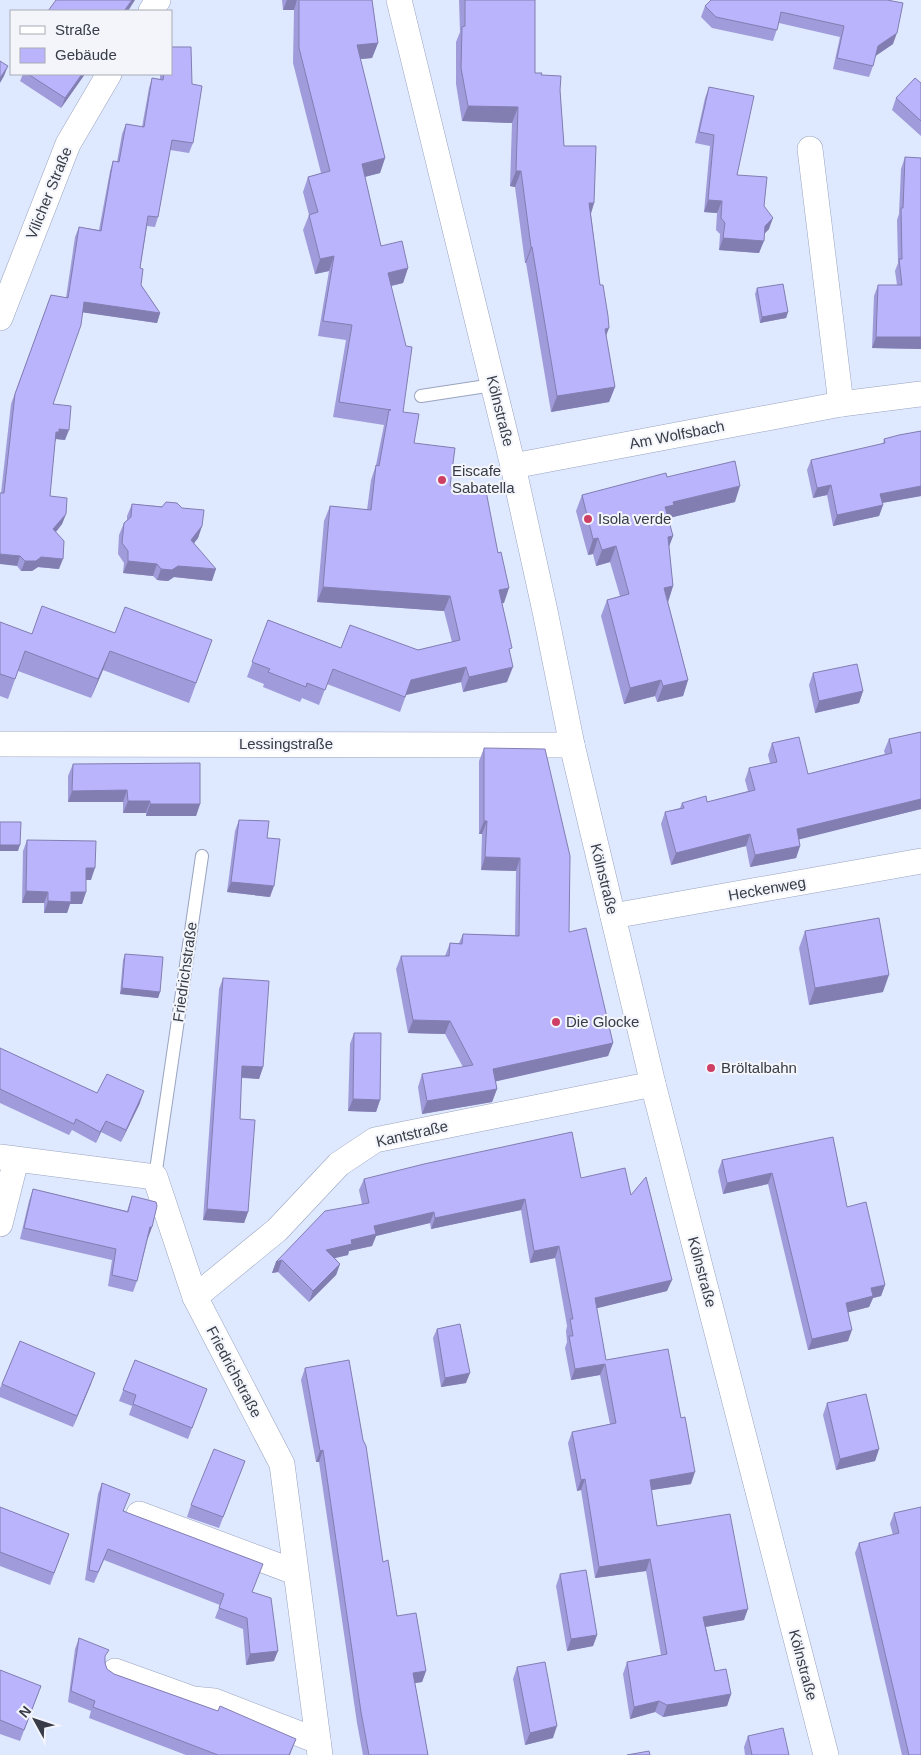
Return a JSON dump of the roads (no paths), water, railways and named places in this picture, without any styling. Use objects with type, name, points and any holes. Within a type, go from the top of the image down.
[{"type":"street","name":"Kölnstraße","points":[[399,0],[513,466],[572,745],[653,1084],[826,1755]]},
{"type":"street","name":"Vilicher Straße","points":[[0,318],[68,144],[108,75]]},
{"type":"street","points":[[810,149],[841,404]]},
{"type":"street","name":"Am Wolfsbach","points":[[513,466],[841,404],[921,394]]},
{"type":"street","name":"Lessingstraße","points":[[0,744],[572,745]]},
{"type":"street","name":"Heckenweg","points":[[613,916],[921,861]]},
{"type":"street","name":"Kantstraße","points":[[195,1296],[277,1230],[339,1164],[374,1140],[653,1084]]},
{"type":"street","points":[[0,1224],[8,1159],[155,1177]]},
{"type":"street","name":"Friedrichstraße","points":[[155,1177],[195,1296],[282,1464],[319,1748]]},
{"type":"street","points":[[139,1514],[295,1572]]},
{"type":"street","name":"Friedrichstraße","points":[[115,1671],[193,1699],[214,1701],[319,1748]]},
{"type":"lane","points":[[421,396],[493,386]]},
{"type":"lane","name":"Friedrichstraße","points":[[155,1177],[202,856]]},
{"type":"place","name":"Eiscafe Sabatella","points":[[442,480]]},
{"type":"place","name":"Isola verde","points":[[588,519]]},
{"type":"place","name":"Die Glocke","points":[[556,1022]]},
{"type":"place","name":"Bröltalbahn","points":[[711,1068]]}]
